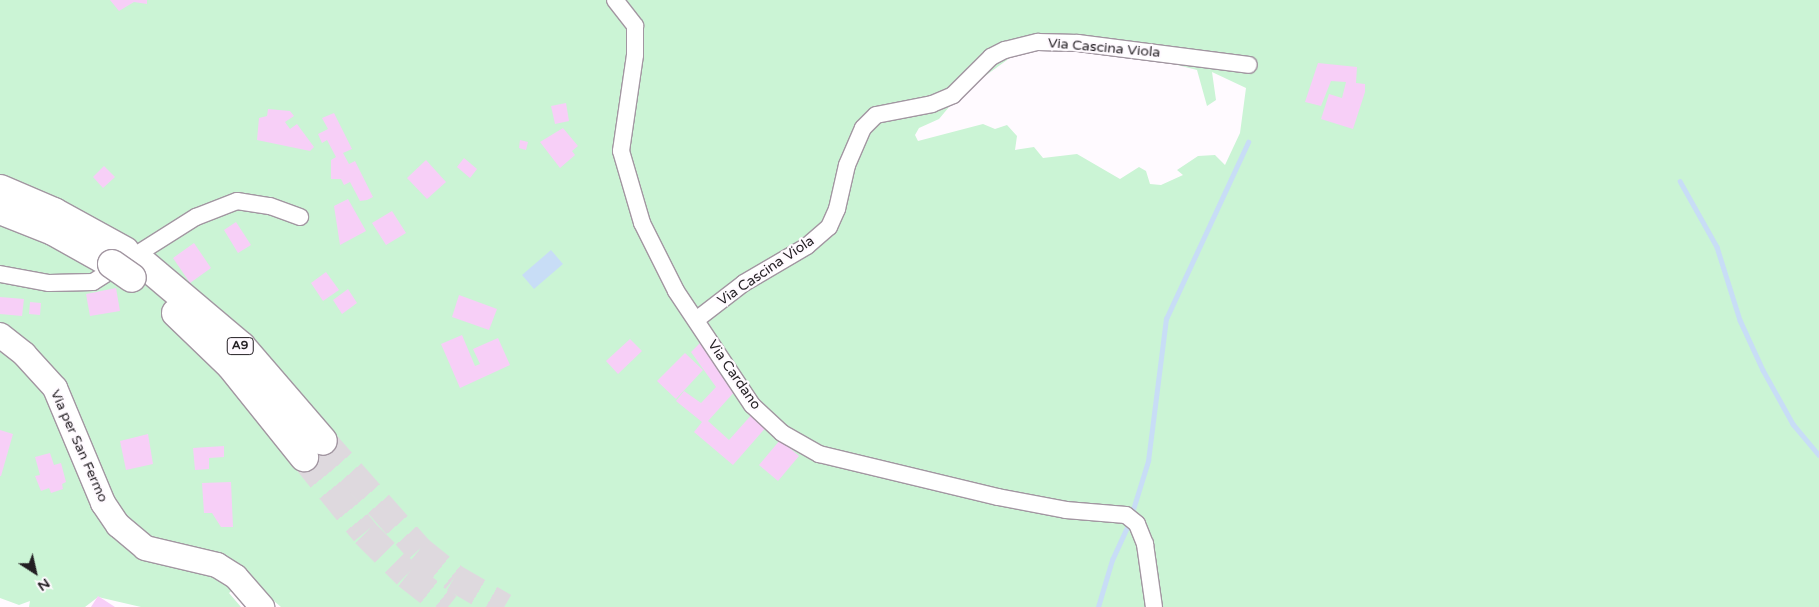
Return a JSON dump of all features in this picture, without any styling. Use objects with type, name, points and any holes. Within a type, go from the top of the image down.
[{"type":"highway","name":"A9","points":[[0,189],[70,220],[128,265],[241,346],[314,449]]},
{"type":"highway","name":"A9","points":[[0,210],[53,231],[128,265]]},
{"type":"main road","name":"Via per San Fermo","points":[[0,335],[24,354],[55,388],[103,503],[118,524],[145,548],[217,565],[236,578],[262,607]]},
{"type":"street","name":"Via Cardano","points":[[615,0],[635,26],[635,55],[621,151],[642,223],[676,290],[752,405],[782,433],[819,454],[998,497],[1131,520],[1149,561],[1154,607]]},
{"type":"street","name":"Via Cascina Viola","points":[[696,320],[744,283],[807,246],[829,227],[837,209],[847,165],[863,128],[876,116],[932,104],[953,95],[991,57],[1004,50],[1038,42],[1078,43],[1249,65]]},
{"type":"street","points":[[0,274],[49,283],[93,282],[196,217],[237,201],[270,206],[300,217]]},
{"type":"green space","points":[[0,0],[1819,0],[1819,607],[281,607],[247,578],[229,593],[241,607],[141,607],[98,597],[85,607],[29,607],[30,601],[19,605],[0,598]],"holes":[[[1044,44],[1130,53],[1197,70],[1207,106],[1216,100],[1212,72],[1246,88],[1240,133],[1225,165],[1215,155],[1198,156],[1177,170],[1183,175],[1161,185],[1150,184],[1146,171],[1139,167],[1120,179],[1077,154],[1043,158],[1034,147],[1015,150],[1017,136],[1007,125],[995,129],[983,124],[918,141],[915,135],[919,128],[939,119],[959,95],[1018,52]]]},
{"type":"water","points":[[551,250],[563,264],[534,289],[522,275]]},
{"type":"building","points":[[110,0],[147,0],[147,4],[134,2],[119,11]]},
{"type":"building","points":[[1318,63],[1357,67],[1356,83],[1365,84],[1365,92],[1353,129],[1321,119],[1329,94],[1342,98],[1346,82],[1331,81],[1321,106],[1305,102]]},
{"type":"building","points":[[566,103],[569,121],[555,124],[551,106]]},
{"type":"building","points":[[268,109],[290,111],[294,116],[285,122],[290,129],[297,124],[314,147],[310,151],[257,140],[259,118],[267,116]]},
{"type":"building","points":[[334,113],[352,149],[343,153],[349,164],[355,161],[373,197],[367,200],[360,201],[350,182],[344,185],[341,179],[331,179],[331,160],[336,157],[327,140],[322,143],[318,134],[328,129],[322,118]]},
{"type":"building","points":[[563,128],[578,146],[572,151],[575,155],[560,168],[540,142]]},
{"type":"building","points":[[520,140],[528,142],[526,150],[519,148]]},
{"type":"building","points":[[464,158],[477,169],[470,178],[457,167]]},
{"type":"building","points":[[426,160],[446,182],[427,199],[407,178]]},
{"type":"building","points":[[104,166],[115,177],[103,188],[93,177]]},
{"type":"building","points":[[348,199],[366,231],[340,245],[334,206]]},
{"type":"building","points":[[392,211],[406,233],[386,245],[372,223]]},
{"type":"building","points":[[236,222],[251,245],[238,253],[224,230]]},
{"type":"building","points":[[194,243],[211,268],[190,283],[173,258]]},
{"type":"building","points":[[326,272],[339,290],[323,301],[311,283]]},
{"type":"building","points":[[116,288],[120,311],[90,316],[86,294]]},
{"type":"building","points":[[348,289],[357,303],[342,314],[333,300]]},
{"type":"building","points":[[459,295],[497,309],[489,330],[452,317]]},
{"type":"building","points":[[0,297],[24,299],[22,316],[0,314]]},
{"type":"building","points":[[30,302],[41,303],[40,315],[29,314]]},
{"type":"building","points":[[462,335],[475,366],[480,364],[473,349],[498,338],[510,365],[460,388],[441,344]]},
{"type":"building","points":[[630,339],[642,351],[618,374],[606,361]]},
{"type":"building","points":[[703,340],[737,389],[708,421],[729,440],[754,412],[768,425],[733,465],[694,432],[702,422],[676,401],[684,391],[701,403],[716,387],[691,352]]},
{"type":"building","points":[[685,353],[703,370],[676,399],[657,381]]},
{"type":"building","points":[[0,430],[13,434],[1,476],[0,476]]},
{"type":"building","points":[[148,434],[153,464],[126,470],[120,441]]},
{"type":"building","points":[[780,440],[799,456],[778,481],[759,465]]},
{"type":"building","points":[[224,446],[224,457],[209,458],[209,469],[195,470],[193,448]]},
{"type":"building","points":[[50,453],[54,465],[61,463],[66,482],[62,484],[63,489],[51,493],[49,488],[41,491],[35,476],[40,475],[35,457]]},
{"type":"building","points":[[231,482],[233,527],[221,527],[212,513],[204,513],[202,483]]},
{"type":"building","points":[[98,596],[115,607],[91,607]]},
{"type":"waterway","points":[[1131,516],[1148,461],[1166,319],[1248,142]]},
{"type":"waterway","points":[[1680,181],[1717,247],[1740,320],[1763,370],[1793,424],[1819,455]]},
{"type":"waterway","points":[[1098,607],[1112,560],[1129,523]]},
{"type":"tunnel","points":[[323,441],[419,550],[454,578],[504,607]]},
{"type":"tunnel","points":[[304,457],[365,533],[407,575],[448,607]]}]
